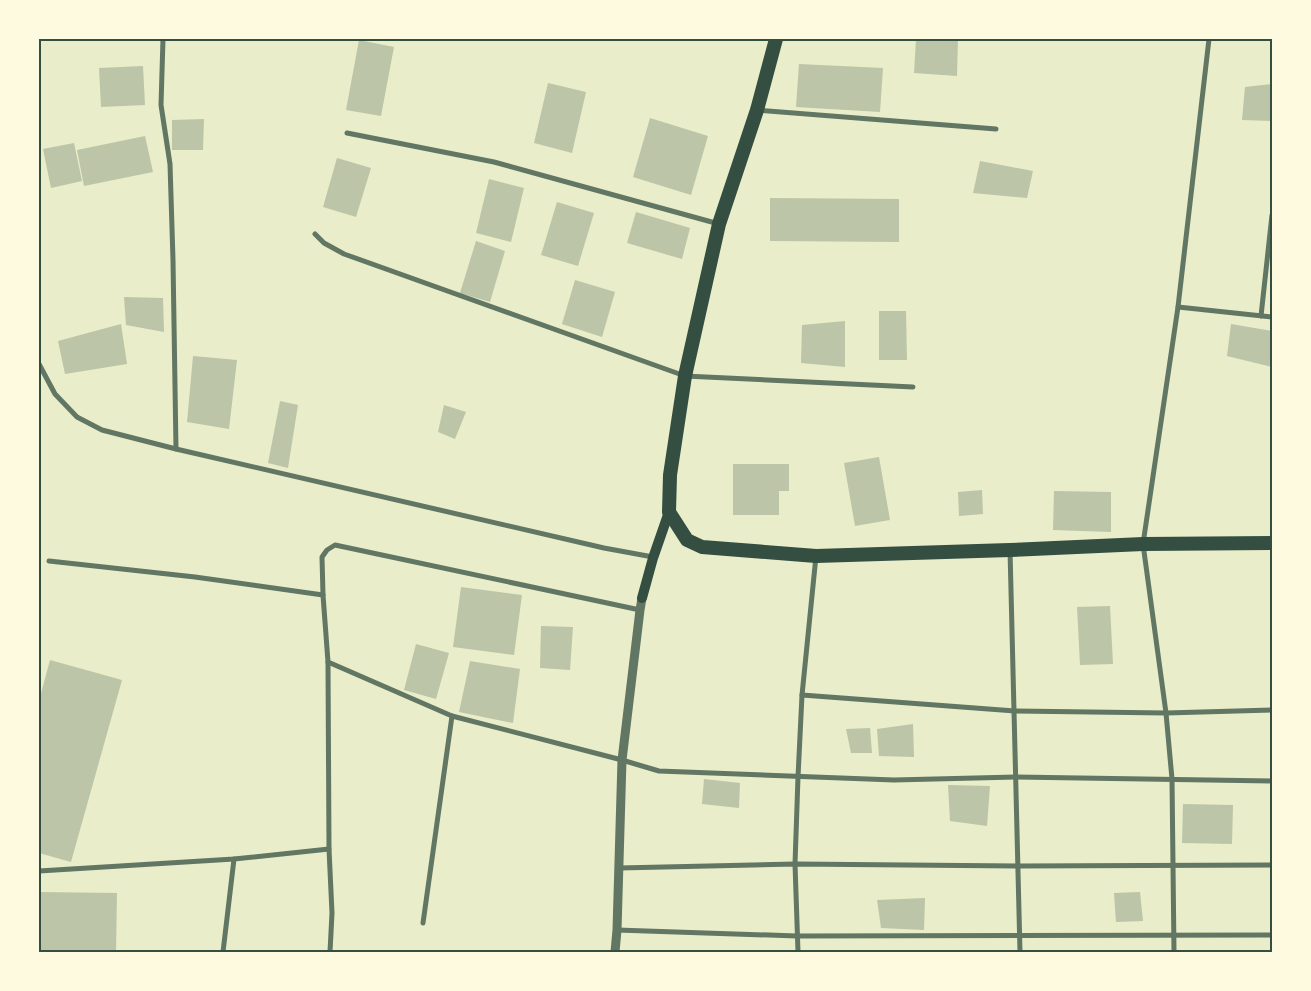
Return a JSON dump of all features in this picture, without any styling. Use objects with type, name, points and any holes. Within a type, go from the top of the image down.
[{"type":"highway","points":[[776,39],[757,110],[719,224],[685,376],[670,475],[669,512],[687,540],[702,547],[816,556],[1143,544],[1272,543]]},
{"type":"main road","points":[[642,598],[669,512]]},
{"type":"street","points":[[163,39],[161,105],[170,164],[176,449]]},
{"type":"street","points":[[1174,952],[1172,779],[1166,713],[1143,544],[1178,307],[1209,39]]},
{"type":"street","points":[[757,110],[996,129]]},
{"type":"street","points":[[347,133],[494,162],[719,224]]},
{"type":"street","points":[[1261,316],[1272,215]]},
{"type":"street","points":[[315,234],[324,243],[344,254],[685,376],[914,386]]},
{"type":"street","points":[[1178,307],[1272,317]]},
{"type":"street","points":[[39,364],[55,394],[77,417],[102,430],[176,449],[653,558]]},
{"type":"street","points":[[330,952],[332,913],[329,849],[328,662],[322,557],[327,550],[335,545],[640,610]]},
{"type":"street","points":[[1010,550],[1020,952]]},
{"type":"street","points":[[798,952],[795,864],[798,777],[802,695],[816,556]]},
{"type":"street","points":[[50,561],[194,577],[323,595]]},
{"type":"street","points":[[615,952],[622,760],[642,598]]},
{"type":"street","points":[[328,662],[452,716],[659,771],[894,780],[1016,777],[1272,781]]},
{"type":"street","points":[[802,695],[1015,711],[1166,713],[1272,710]]},
{"type":"street","points":[[423,923],[452,716]]},
{"type":"street","points":[[39,871],[234,859],[329,849]]},
{"type":"street","points":[[223,952],[234,859]]},
{"type":"street","points":[[618,868],[795,864],[1018,866],[1272,865]]},
{"type":"street","points":[[617,930],[797,936],[1272,935]]},
{"type":"building","points":[[916,39],[958,39],[957,76],[914,73]]},
{"type":"building","points":[[359,40],[394,47],[381,116],[346,110]]},
{"type":"building","points":[[799,64],[883,68],[880,112],[796,107]]},
{"type":"building","points":[[143,66],[145,105],[101,107],[99,68]]},
{"type":"building","points":[[548,83],[586,92],[572,153],[534,143]]},
{"type":"building","points":[[1272,84],[1272,121],[1242,120],[1245,87]]},
{"type":"building","points":[[650,118],[708,136],[691,195],[633,177]]},
{"type":"building","points":[[204,119],[203,150],[172,150],[172,120]]},
{"type":"building","points":[[145,136],[153,172],[84,186],[77,150]]},
{"type":"building","points":[[74,143],[82,181],[51,188],[43,149]]},
{"type":"building","points":[[337,158],[371,168],[356,217],[323,207]]},
{"type":"building","points":[[980,161],[1033,171],[1027,198],[973,193]]},
{"type":"building","points":[[489,179],[524,188],[511,242],[476,233]]},
{"type":"building","points":[[770,198],[899,199],[899,242],[770,241]]},
{"type":"building","points":[[557,202],[594,213],[578,266],[541,255]]},
{"type":"building","points":[[636,212],[690,228],[682,259],[627,243]]},
{"type":"building","points":[[476,241],[505,251],[490,302],[460,293]]},
{"type":"building","points":[[575,280],[615,292],[602,337],[562,324]]},
{"type":"building","points":[[124,297],[163,298],[164,332],[126,325]]},
{"type":"building","points":[[879,311],[906,311],[907,360],[879,360]]},
{"type":"building","points":[[845,321],[845,367],[801,363],[802,325]]},
{"type":"building","points":[[121,324],[127,364],[65,374],[58,341]]},
{"type":"building","points":[[1231,324],[1272,331],[1272,367],[1227,356]]},
{"type":"building","points":[[193,356],[237,360],[229,429],[187,422]]},
{"type":"building","points":[[280,401],[298,405],[288,468],[268,463]]},
{"type":"building","points":[[444,405],[466,412],[455,439],[438,432]]},
{"type":"building","points":[[879,457],[890,520],[855,526],[844,463]]},
{"type":"building","points":[[733,464],[789,464],[789,491],[779,491],[779,515],[733,515]]},
{"type":"building","points":[[982,490],[983,514],[959,516],[958,492]]},
{"type":"building","points":[[1054,491],[1111,492],[1111,532],[1053,530]]},
{"type":"building","points":[[461,587],[522,595],[514,655],[453,647]]},
{"type":"building","points":[[1110,606],[1113,664],[1080,665],[1077,607]]},
{"type":"building","points":[[541,626],[573,627],[570,670],[540,668]]},
{"type":"building","points":[[416,644],[449,653],[436,699],[404,690]]},
{"type":"building","points":[[50,660],[122,680],[71,862],[39,853],[39,701]]},
{"type":"building","points":[[470,661],[520,669],[513,723],[459,712]]},
{"type":"building","points":[[913,724],[914,757],[879,756],[877,729]]},
{"type":"building","points":[[870,728],[872,753],[851,753],[846,729]]},
{"type":"building","points":[[704,779],[740,783],[739,808],[702,804]]},
{"type":"building","points":[[948,785],[990,786],[987,826],[950,821]]},
{"type":"building","points":[[1183,804],[1233,805],[1232,844],[1182,843]]},
{"type":"building","points":[[39,892],[117,893],[116,952],[39,952]]},
{"type":"building","points":[[1140,892],[1143,921],[1116,922],[1114,893]]},
{"type":"building","points":[[925,898],[924,930],[881,928],[877,900]]},
{"type":"building","points":[[881,950],[881,952],[832,952],[832,951]]}]
